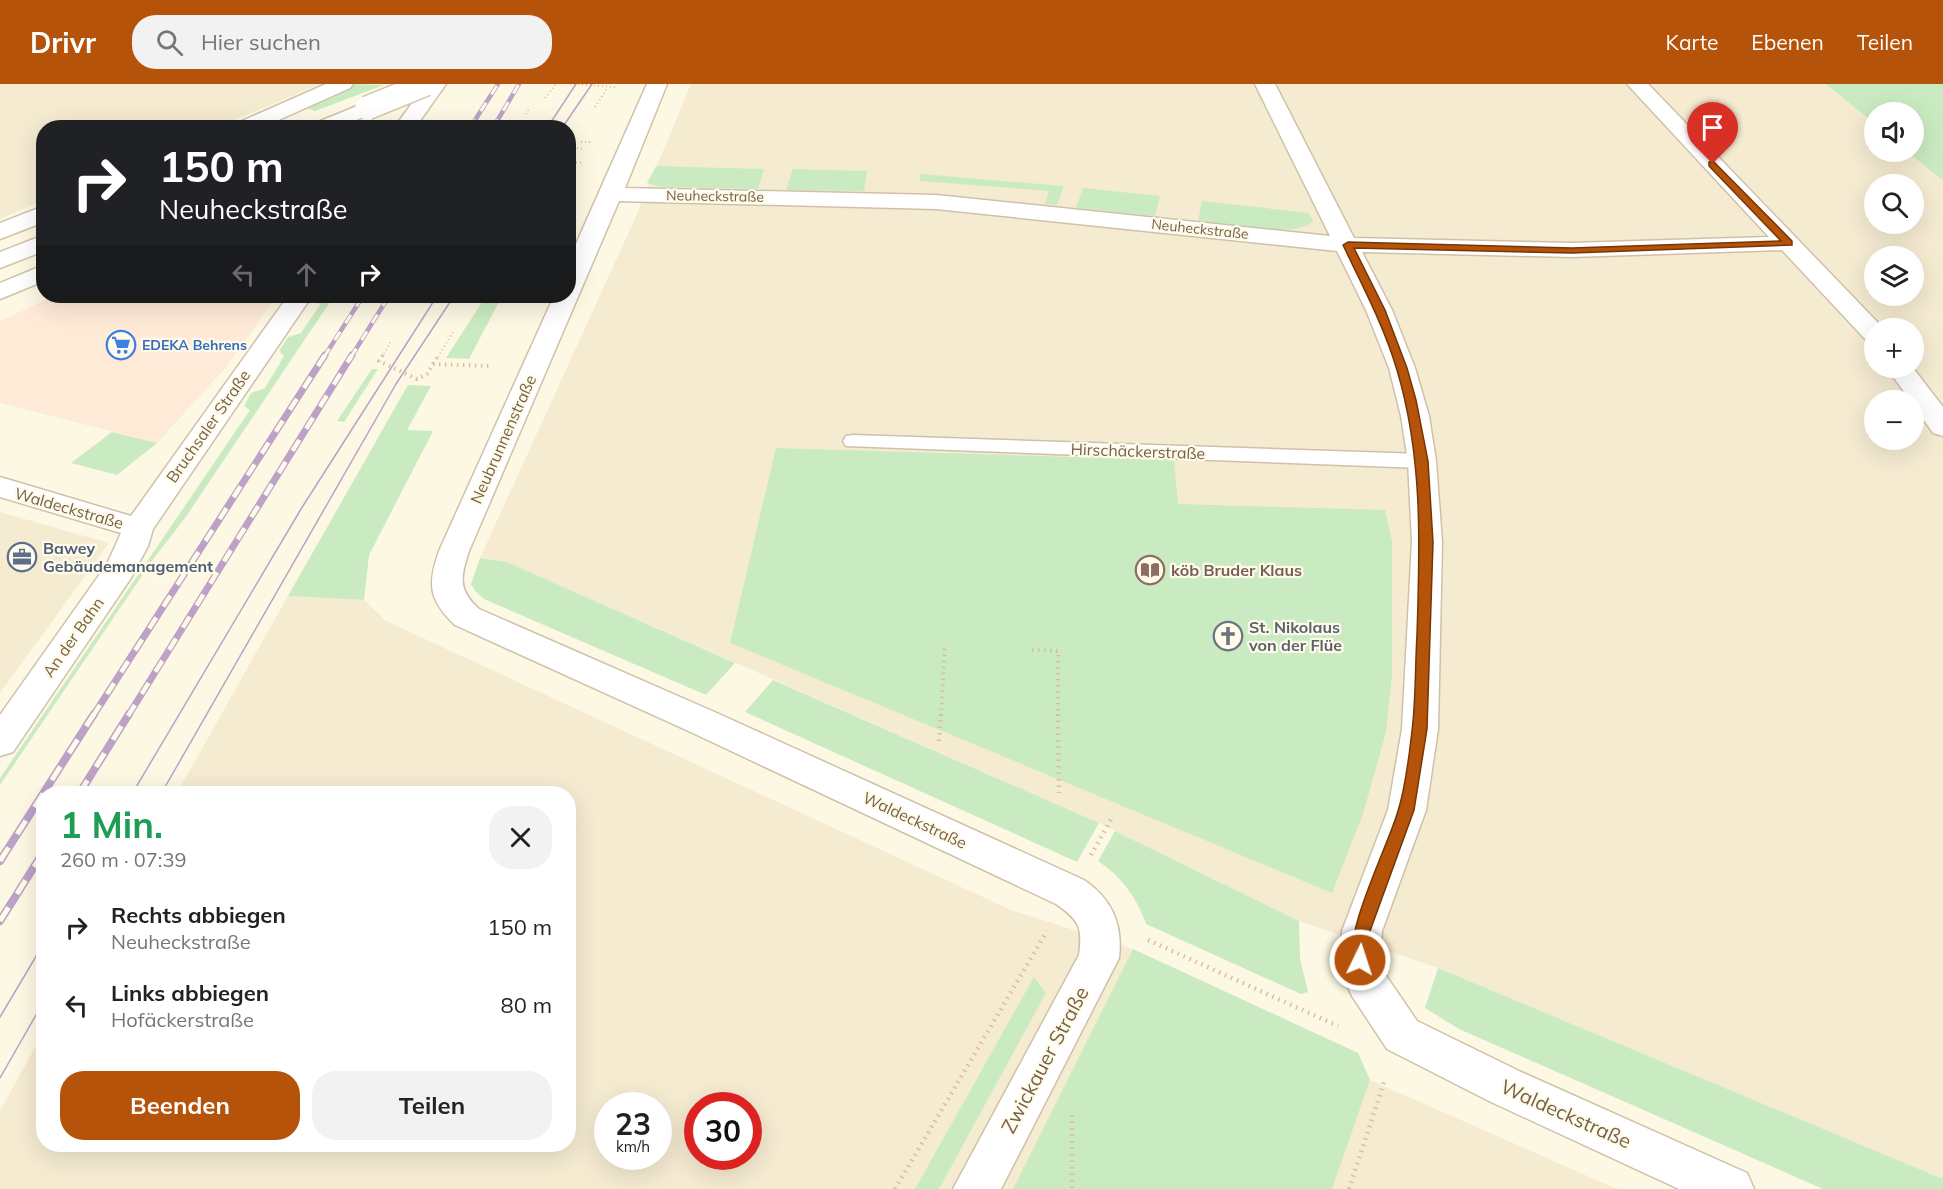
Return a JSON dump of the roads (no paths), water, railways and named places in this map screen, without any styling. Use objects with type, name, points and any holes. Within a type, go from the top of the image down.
[{"type":"street","points":[[260,120],[343,84]]},
{"type":"street","points":[[339,120],[426,84]]},
{"type":"street","points":[[410,120],[436,84]]},
{"type":"street","points":[[576,272],[657,84]]},
{"type":"street","points":[[1265,84],[1379,310],[1402,368],[1415,416],[1422,461]]},
{"type":"street","points":[[1637,84],[1864,323]]},
{"type":"street","name":"Neuheckstraße","points":[[611,194],[936,202],[1348,245],[1572,250],[1789,243]]},
{"type":"street","points":[[0,232],[36,216]]},
{"type":"street","points":[[0,261],[36,245]]},
{"type":"street","points":[[0,292],[36,276]]},
{"type":"street","name":"Bruchsaler Straße","points":[[138,528],[295,303]]},
{"type":"street","name":"Neubrunnenstraße","points":[[445,584],[454,551],[563,303]]},
{"type":"street","points":[[1907,378],[1943,427]]},
{"type":"street","name":"Waldeckstraße","points":[[1422,461],[1427,542],[1420,729],[1407,810],[1362,931],[1360,960],[1366,983],[1402,1035],[1504,1086],[1731,1189]]},
{"type":"street","name":"Waldeckstraße","points":[[0,488],[138,528]]},
{"type":"street","name":"An der Bahn","points":[[0,742],[120,570],[133,546],[138,528]]},
{"type":"street","name":"Waldeckstraße","points":[[445,584],[448,598],[467,618],[707,724],[1070,892],[1089,904],[1100,929]]},
{"type":"street","name":"Zwickauer Straße","points":[[976,1189],[1099,958],[1100,929]]},
{"type":"lane","name":"Hirschäckerstraße","points":[[853,441],[1422,461]]},
{"type":"tram line","points":[[552,120],[576,84]]},
{"type":"tram line","points":[[567,120],[592,84]]},
{"type":"tram line","points":[[137,786],[301,509],[433,303]]},
{"type":"tram line","points":[[166,786],[396,384],[449,303]]},
{"type":"tram line","points":[[0,1017],[36,956]]},
{"type":"tram line","points":[[0,1078],[36,1015]]},
{"type":"railway","points":[[475,120],[498,84]]},
{"type":"railway","points":[[498,120],[519,84]]},
{"type":"railway","points":[[324,357],[359,303]]},
{"type":"railway","points":[[351,357],[385,303]]},
{"type":"railway","points":[[93,716],[325,355]]},
{"type":"railway","points":[[128,716],[352,355]]},
{"type":"railway","points":[[48,786],[94,714]]},
{"type":"railway","points":[[84,786],[129,714]]},
{"type":"railway","points":[[0,861],[36,805]]},
{"type":"railway","points":[[0,921],[36,864]]},
{"type":"place","name":"EDEKA Behrens","points":[[121,345]]},
{"type":"place","name":"Bawey Gebäudemanagement","points":[[22,557]]},
{"type":"place","name":"köb Bruder Klaus","points":[[1150,570]]},
{"type":"place","name":"St. Nikolaus von der Flüe","points":[[1228,636]]}]
